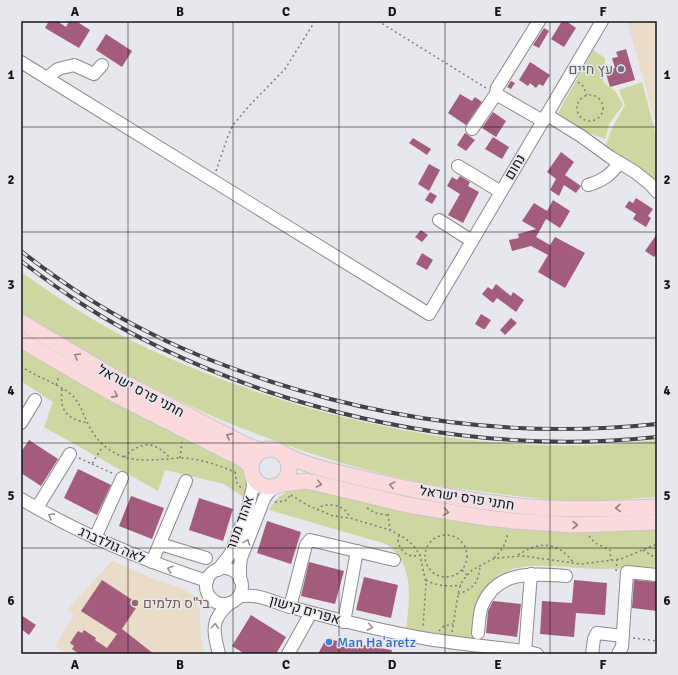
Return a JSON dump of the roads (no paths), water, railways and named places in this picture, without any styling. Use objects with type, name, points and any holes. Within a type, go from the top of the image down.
[{"type":"main road","name":"חתני פרס ישראל","points":[[21,322],[117,379],[151,397],[246,445],[259,450],[265,450]]},
{"type":"main road","name":"חתני פרס ישראל","points":[[21,340],[110,392],[240,458],[247,463],[252,471]]},
{"type":"main road","points":[[271,449],[282,453],[288,463],[289,469],[285,480],[278,485],[264,486],[258,483],[252,471],[255,456],[265,450],[271,449]]},
{"type":"main road","name":"חתני פרס ישראל","points":[[282,453],[296,460],[411,490],[488,503],[573,509],[657,507]]},
{"type":"main road","name":"חתני פרס ישראל","points":[[278,485],[307,481],[396,502],[448,512],[503,520],[544,524],[585,525],[657,522]]},
{"type":"street","points":[[472,130],[496,94],[497,88],[539,21]]},
{"type":"street","name":"נחום","points":[[47,78],[429,314],[602,21]]},
{"type":"street","points":[[21,62],[47,78],[58,69],[74,65],[94,74],[102,65]]},
{"type":"street","points":[[496,94],[581,136],[619,163],[635,172],[650,184],[657,192]]},
{"type":"street","points":[[588,185],[600,182],[609,176],[619,163]]},
{"type":"street","points":[[458,166],[501,192]]},
{"type":"street","points":[[439,220],[472,241]]},
{"type":"street","points":[[21,423],[35,400]]},
{"type":"street","points":[[37,508],[70,454]]},
{"type":"street","name":"אהוד מנור","points":[[218,570],[231,553],[251,496],[253,486],[252,471]]},
{"type":"street","points":[[95,538],[122,478]]},
{"type":"street","points":[[152,562],[186,481]]},
{"type":"street","name":"אהוד מנור","points":[[240,580],[241,558],[264,499],[268,493],[278,485]]},
{"type":"street","name":"לאה גולדברג","points":[[21,499],[65,524],[95,538],[152,562],[207,581]]},
{"type":"street","points":[[290,607],[306,545],[310,540],[394,560]]},
{"type":"street","points":[[160,544],[206,558]]},
{"type":"street","points":[[344,622],[357,551]]},
{"type":"street","points":[[219,654],[214,632],[217,616],[234,600],[241,592],[242,586],[240,580],[234,572],[229,569],[213,572],[207,581],[207,592],[214,601],[224,604],[234,600]]},
{"type":"street","points":[[618,654],[622,647],[627,572],[657,575]]},
{"type":"street","points":[[478,633],[481,607],[490,592],[499,584],[513,577],[531,574],[566,576]]},
{"type":"street","points":[[524,651],[531,574]]},
{"type":"street","name":"אפרים קישון","points":[[234,600],[248,595],[255,595],[290,607],[344,622],[426,639],[454,648],[524,651],[537,654]]},
{"type":"street","points":[[288,654],[311,613]]},
{"type":"street","points":[[592,654],[594,639],[597,633],[623,636]]},
{"type":"railway","points":[[21,251],[86,297],[121,318],[156,336],[183,349],[226,366],[316,395],[364,407],[461,423],[559,429],[608,428],[657,424]]},
{"type":"railway","points":[[21,261],[85,306],[150,343],[242,383],[313,406],[410,428],[508,440],[558,442],[607,441],[657,437]]},
{"type":"place","name":"עץ חיים","points":[[621,69]]},
{"type":"place","name":"בי\"ס תלמים","points":[[135,603]]},
{"type":"place","name":"Man Ha'aretz","points":[[329,642]]}]
